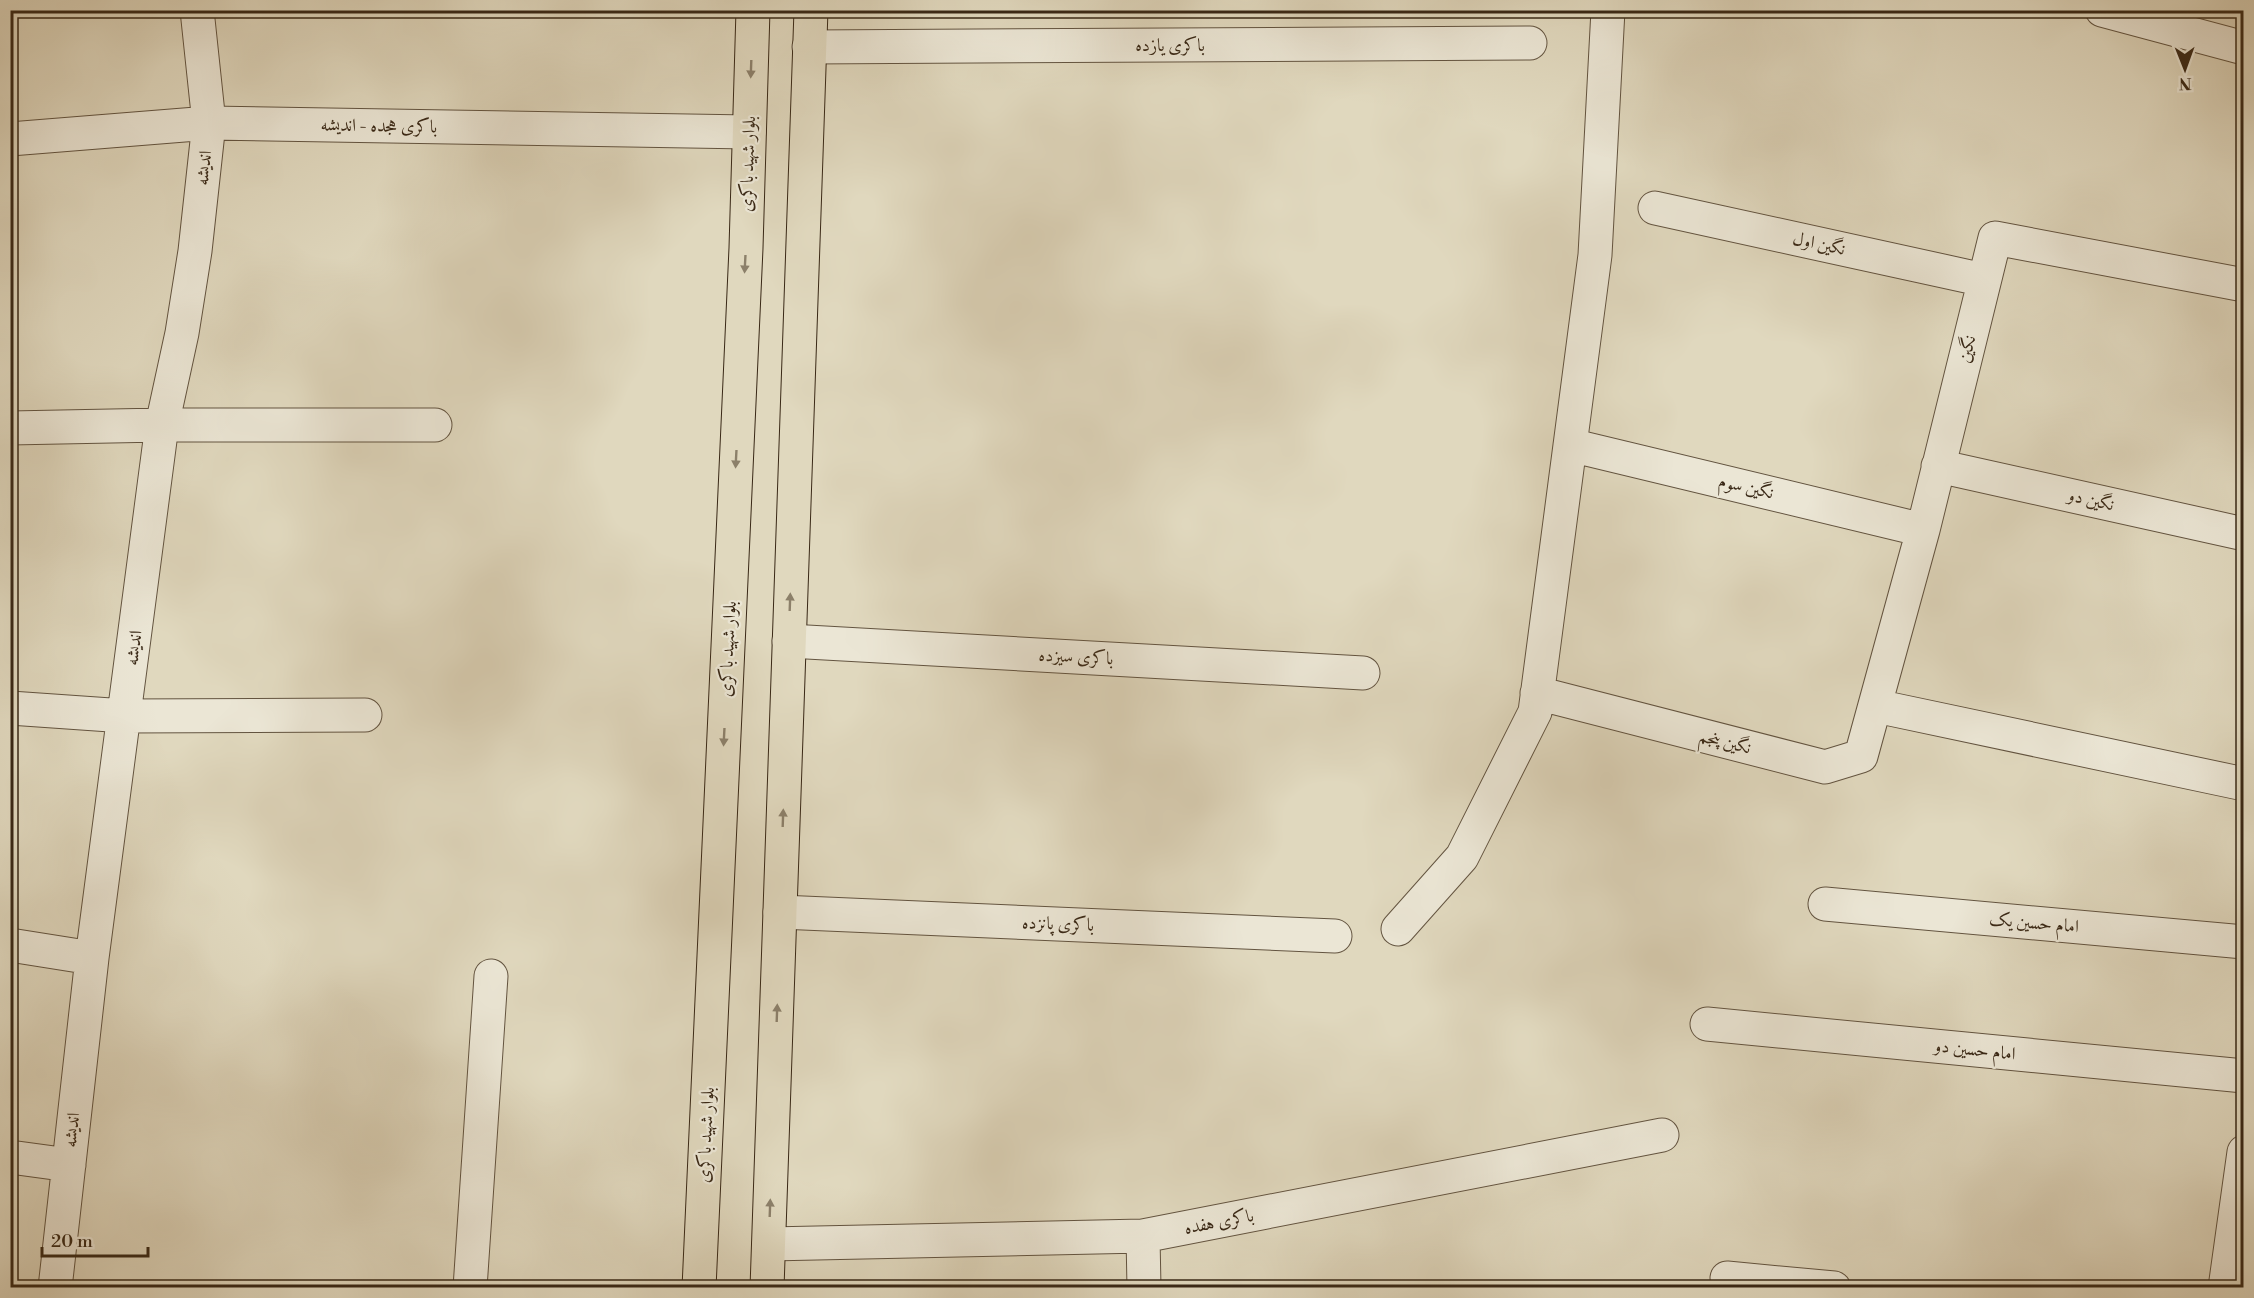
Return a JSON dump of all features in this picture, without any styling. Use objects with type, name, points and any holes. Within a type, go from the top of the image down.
[{"type":"main road","name":"بلوار شهید باکری","points":[[699,1287],[746,248],[753,10]]},
{"type":"main road","points":[[767,1287],[811,10]]},
{"type":"street","name":"اندیشه","points":[[55,1287],[92,958],[162,425],[182,333],[195,251],[209,123],[197,10]]},
{"type":"street","points":[[1398,929],[1462,857],[1535,712],[1595,255],[1608,10]]},
{"type":"street","points":[[2102,10],[2244,48]]},
{"type":"street","name":"باکری یازده","points":[[809,47],[1530,43]]},
{"type":"street","name":"باکری هجده - اندیشه","points":[[10,139],[209,123],[749,132]]},
{"type":"street","name":"نگین اول","points":[[1655,207],[1984,280]]},
{"type":"street","name":"نگین","points":[[1876,706],[1923,530],[1995,238],[2244,285]]},
{"type":"street","points":[[10,428],[162,425],[435,425]]},
{"type":"street","name":"نگین سوم","points":[[1570,445],[1923,530]]},
{"type":"street","name":"نگین دو","points":[[1938,466],[2244,534]]},
{"type":"street","name":"باکری سیزده","points":[[789,641],[1363,673]]},
{"type":"street","name":"نگین پنجم","points":[[1537,693],[1825,767],[1861,756],[1876,706]]},
{"type":"street","points":[[1876,706],[2244,784]]},
{"type":"street","points":[[10,708],[125,716],[365,716]]},
{"type":"street","name":"امام حسین یک","points":[[1825,904],[2244,942]]},
{"type":"street","name":"باکری پانزده","points":[[780,912],[1335,936]]},
{"type":"street","points":[[10,945],[92,958]]},
{"type":"street","points":[[470,1287],[491,976]]},
{"type":"street","name":"امام حسین دو","points":[[1707,1024],[2244,1076]]},
{"type":"street","name":"باکری هفده","points":[[769,1244],[1143,1236],[1662,1135]]},
{"type":"street","points":[[10,1157],[69,1165]]},
{"type":"street","points":[[2225,1287],[2243,1161]]},
{"type":"street","points":[[1143,1236],[1144,1287]]},
{"type":"street","points":[[1727,1278],[1834,1287]]}]
